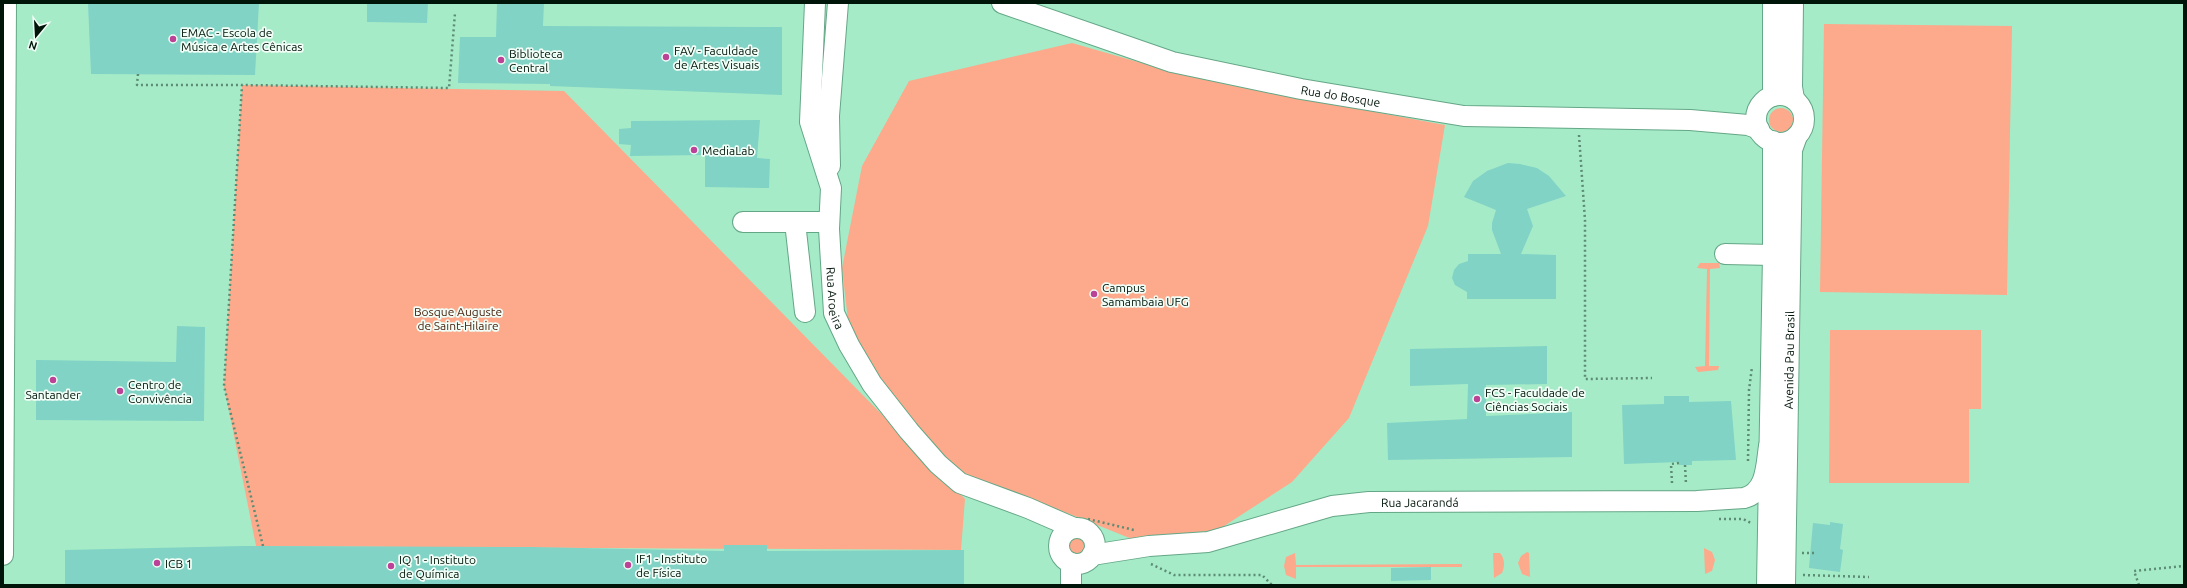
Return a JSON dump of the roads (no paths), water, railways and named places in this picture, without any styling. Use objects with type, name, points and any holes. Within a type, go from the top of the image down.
[{"type":"street","points":[[3,555],[6,3]]},
{"type":"street","name":"Rua Aroeira","points":[[815,3],[810,122],[831,188],[829,222],[834,313],[852,350],[872,384],[938,464],[960,483],[1028,508],[1077,529],[1146,546]]},
{"type":"street","points":[[831,188],[829,116],[838,3]]},
{"type":"street","name":"Rua do Bosque","points":[[1002,3],[1172,62],[1301,89],[1464,116],[1690,120],[1727,115],[1751,116],[1763,128]]},
{"type":"street","points":[[1773,3],[1773,96]]},
{"type":"street","points":[[1793,3],[1792,88],[1794,99]]},
{"type":"street","points":[[1780,95],[1794,99],[1799,104],[1804,117],[1801,131],[1797,136],[1786,142],[1763,128],[1761,104],[1773,96],[1780,95]]},
{"type":"street","name":"Avenida Pau Brasil","points":[[1763,128],[1773,255],[1769,446],[1761,528],[1767,585]]},
{"type":"street","name":"Avenida Pau Brasil","points":[[1792,580],[1792,150],[1797,136]]},
{"type":"street","points":[[743,222],[829,222]]},
{"type":"street","points":[[795,222],[805,312]]},
{"type":"street","points":[[1725,254],[1773,255]]},
{"type":"street","points":[[1692,496],[1744,498],[1756,493],[1762,482],[1769,446]]},
{"type":"street","points":[[1692,496],[1754,507],[1762,513],[1761,528]]},
{"type":"street","name":"Rua Jacarandá","points":[[1146,546],[1208,542],[1332,506],[1369,502],[1692,496]]},
{"type":"street","points":[[1092,555],[1095,543],[1077,529],[1059,550],[1062,556],[1071,563],[1083,562],[1092,555],[1146,546]]},
{"type":"street","points":[[1071,563],[1071,585]]},
{"type":"place","name":"EMAC - Escola de Música e Artes Cênicas","points":[[173,39]]},
{"type":"place","name":"FAV - Faculdade de Artes Visuais","points":[[666,57]]},
{"type":"place","name":"Biblioteca Central","points":[[501,60]]},
{"type":"place","name":"MediaLab","points":[[694,150]]},
{"type":"place","name":"Campus Samambaia UFG","points":[[1094,294]]},
{"type":"place","name":"Santander","points":[[53,380]]},
{"type":"place","name":"Centro de Convivência","points":[[120,391]]},
{"type":"place","name":"FCS - Faculdade de Ciências Sociais","points":[[1477,399]]},
{"type":"place","name":"ICB 1","points":[[157,563]]},
{"type":"place","name":"IF1 - Instituto de Física","points":[[628,565]]},
{"type":"place","name":"IQ 1 - Instituto de Química","points":[[391,566]]},
{"type":"park label","name":"Bosque Auguste de Saint-Hilaire","points":[[458,318]]}]
